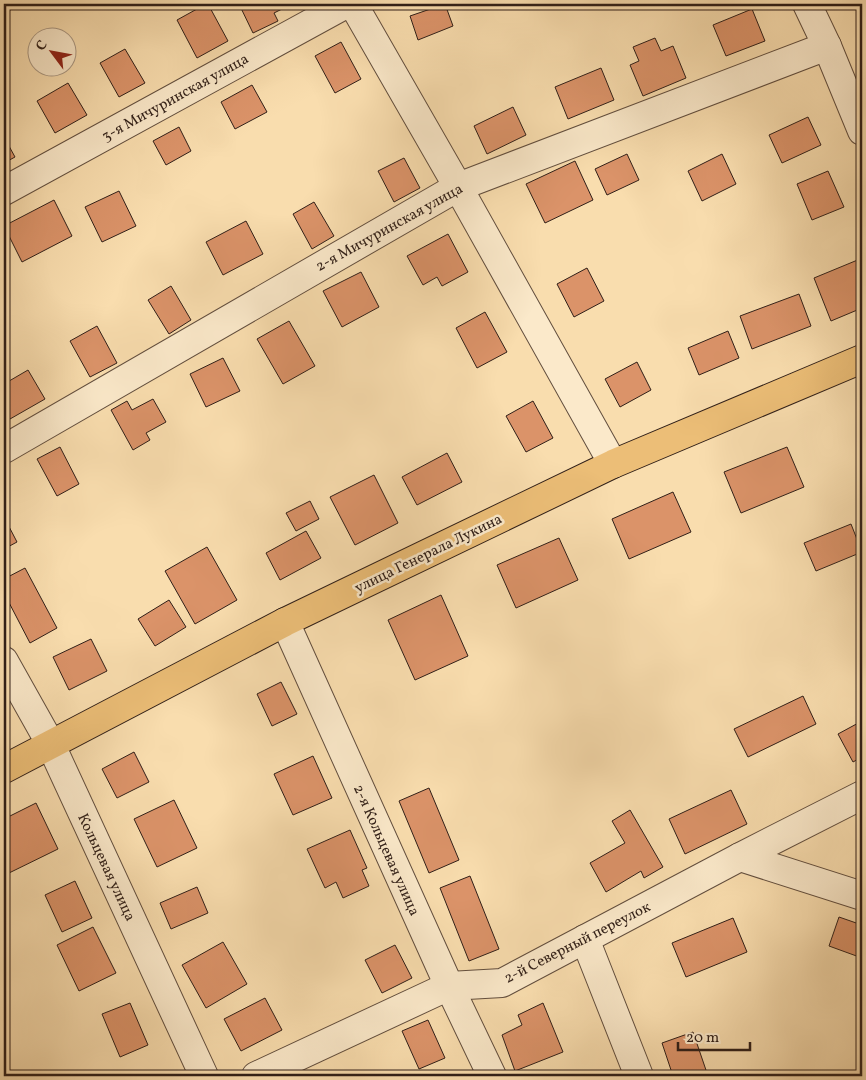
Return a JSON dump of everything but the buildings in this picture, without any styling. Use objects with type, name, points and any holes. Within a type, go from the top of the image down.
[{"type":"main road","name":"улица Генерала Лукина","points":[[4,769],[50,743],[285,622],[613,464],[862,359]]},
{"type":"street","name":"3-я Мичуринская улица","points":[[4,191],[346,4]]},
{"type":"street","points":[[353,4],[458,186],[613,464]]},
{"type":"street","points":[[806,4],[862,131]]},
{"type":"street","name":"2-я Мичуринская улица","points":[[4,449],[458,186],[826,46]]},
{"type":"street","name":"2-я Кольцевая улица","points":[[285,622],[448,986],[492,1076]]},
{"type":"street","name":"Кольцевая улица","points":[[4,661],[50,743],[204,1076]]},
{"type":"street","name":"2-й Северный переулок","points":[[256,1076],[448,986],[502,983],[740,857],[862,795]]},
{"type":"street","points":[[740,857],[862,896]]},
{"type":"street","points":[[585,939],[639,1076]]}]
